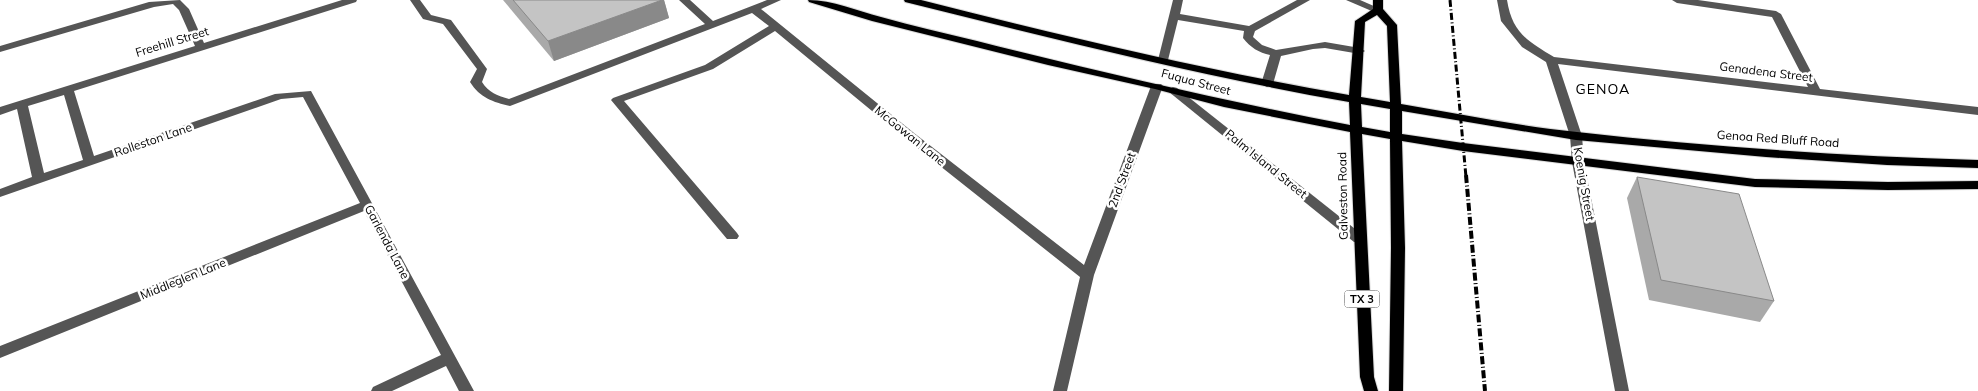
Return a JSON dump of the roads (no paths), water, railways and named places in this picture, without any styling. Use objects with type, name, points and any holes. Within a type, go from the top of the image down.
[{"type":"main road","name":"Fuqua Street","points":[[813,0],[923,31],[1048,62],[1157,86],[1224,104],[1357,130],[1463,147],[1578,162]]},
{"type":"main road","name":"Fuqua Street","points":[[909,0],[1092,46],[1267,84],[1576,136]]},
{"type":"main road","name":"Galveston Road","points":[[1371,391],[1367,377],[1359,239],[1355,99],[1360,51],[1360,21],[1378,5]]},
{"type":"main road","name":"TX 3","points":[[1378,5],[1392,24],[1396,106],[1398,248],[1396,391]]},
{"type":"main road","name":"Genoa Red Bluff Road","points":[[1576,136],[1766,153],[1887,161],[1978,164]]},
{"type":"main road","points":[[1578,162],[1755,183],[1888,186],[1978,185]]},
{"type":"street","name":"Freehill Street","points":[[0,111],[352,0]]},
{"type":"street","points":[[415,0],[427,17],[447,22],[482,69],[476,82],[479,88],[490,97],[510,103],[776,0]]},
{"type":"street","points":[[684,0],[712,25]]},
{"type":"street","points":[[1163,60],[1178,0]]},
{"type":"street","points":[[1175,16],[1250,29],[1305,0]]},
{"type":"street","points":[[1351,0],[1378,5]]},
{"type":"street","points":[[1502,0],[1505,19],[1526,45],[1551,60]]},
{"type":"street","points":[[1677,0],[1776,14],[1816,92]]},
{"type":"street","points":[[0,49],[153,4],[175,1],[184,9],[201,48]]},
{"type":"street","name":"McGowan Lane","points":[[754,9],[910,136],[1087,275]]},
{"type":"street","points":[[732,236],[617,100],[708,67],[776,26]]},
{"type":"street","points":[[1250,29],[1248,38],[1257,48],[1276,54],[1323,45],[1360,51]]},
{"type":"street","points":[[1267,84],[1276,54]]},
{"type":"street","name":"Genadena Street","points":[[1551,60],[1978,111]]},
{"type":"street","name":"Koenig Street","points":[[1551,60],[1576,136],[1578,162],[1622,391]]},
{"type":"street","name":"2nd Street","points":[[1060,391],[1087,275],[1157,86]]},
{"type":"street","points":[[68,90],[90,162]]},
{"type":"street","name":"Palm Island Street","points":[[1173,90],[1359,239]]},
{"type":"street","name":"Rolleston Lane","points":[[0,193],[279,96],[307,93]]},
{"type":"street","name":"Garlenda Lane","points":[[307,93],[467,391]]},
{"type":"street","points":[[22,104],[39,179]]},
{"type":"street","points":[[1951,107],[1978,120]]},
{"type":"street","name":"Middleglen Lane","points":[[0,352],[367,205]]},
{"type":"street","points":[[378,391],[449,358]]},
{"type":"railway","points":[[1450,0],[1466,177]]},
{"type":"railway","points":[[1466,175],[1485,391]]},
{"type":"district","name":"GENOA","points":[[1603,89]]}]
